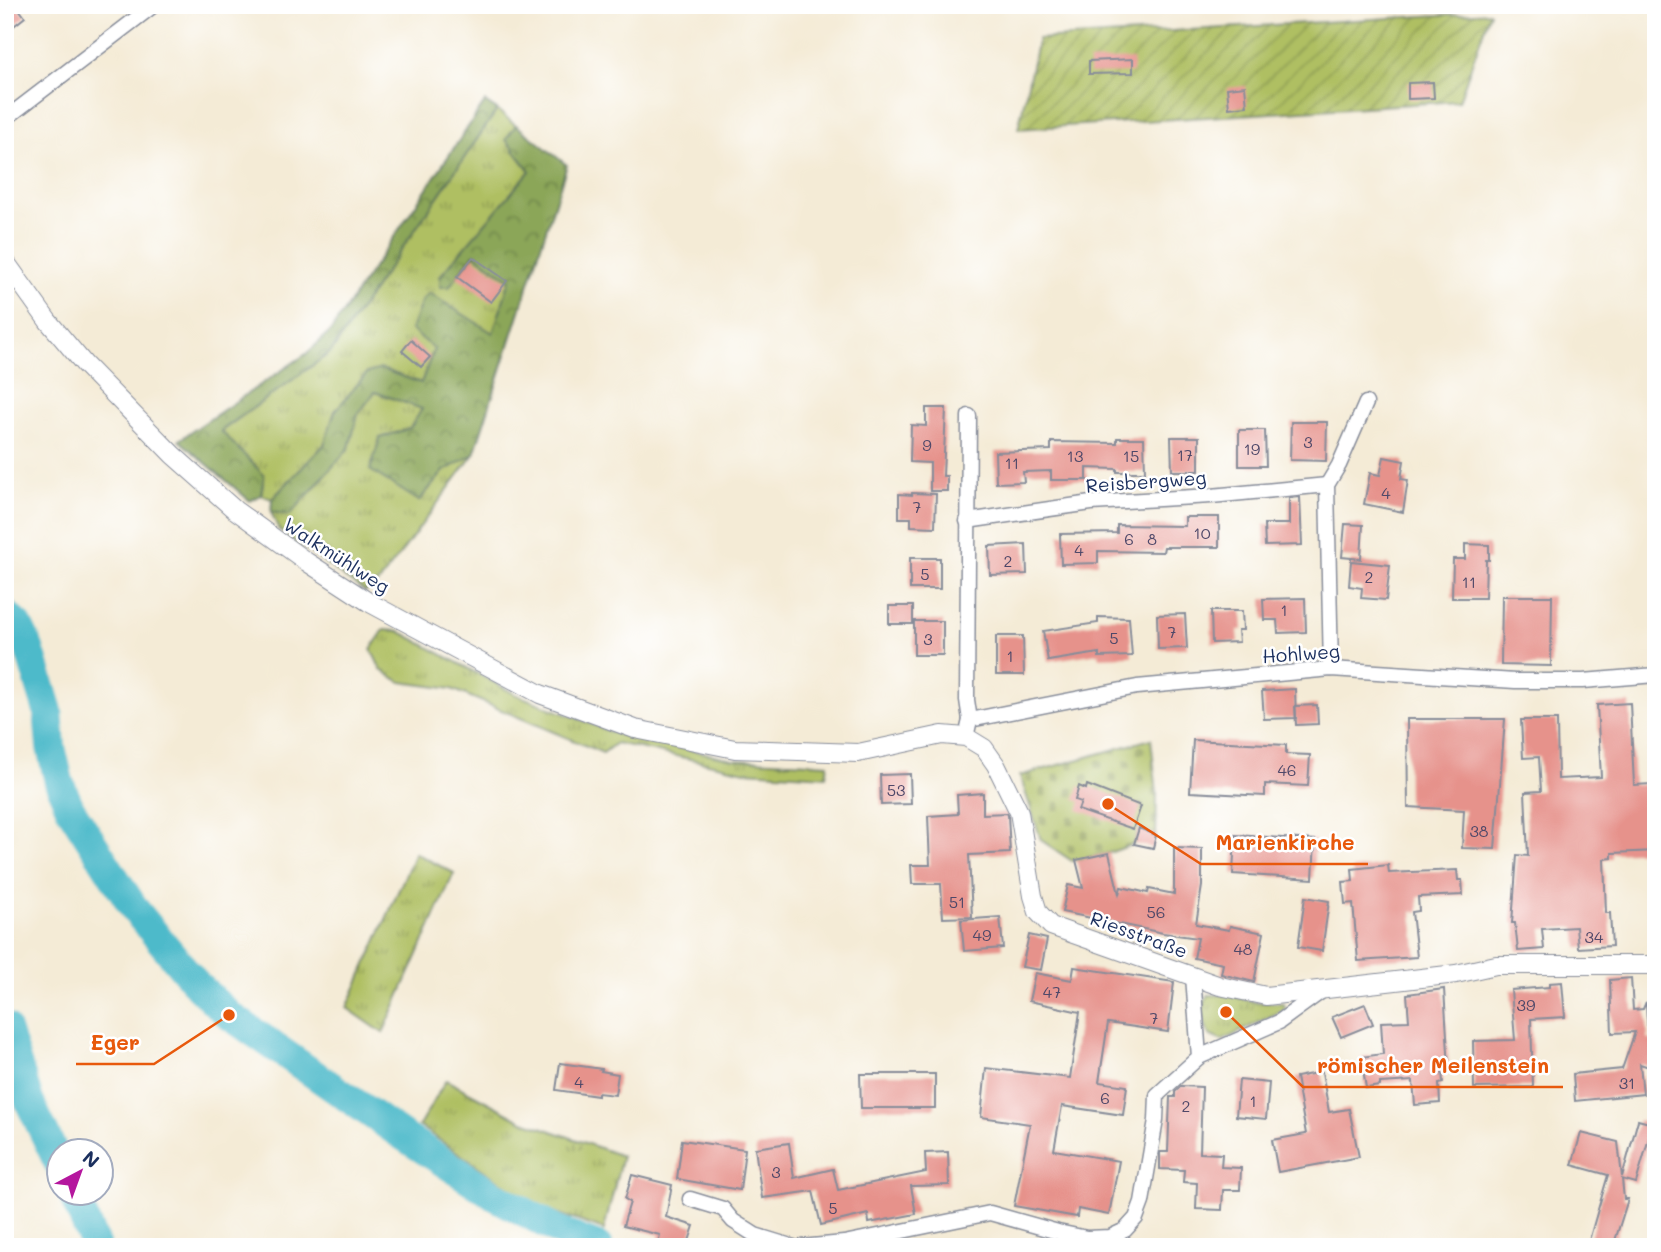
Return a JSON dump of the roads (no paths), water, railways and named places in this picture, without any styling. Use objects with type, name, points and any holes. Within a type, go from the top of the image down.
[{"type":"street","points":[[5,119],[134,11],[154,5]]},
{"type":"street","name":"Walkmühlweg","points":[[5,261],[48,321],[85,365],[156,438],[235,510],[370,603],[540,694],[635,729],[735,749],[858,752],[968,729]]},
{"type":"street","points":[[1331,668],[1327,485],[1339,465],[1366,403]]},
{"type":"street","points":[[968,416],[968,729]]},
{"type":"street","name":"Reisbergweg","points":[[968,521],[1091,503],[1211,496],[1327,485]]},
{"type":"street","name":"Hohlweg","points":[[968,729],[1137,687],[1331,668],[1515,681],[1583,681],[1656,675]]},
{"type":"street","name":"Riesstraße","points":[[968,729],[996,765],[1019,812],[1033,896],[1038,912],[1051,926],[1220,986],[1266,996],[1456,975],[1496,965],[1656,965]]},
{"type":"street","points":[[1193,976],[1199,1057]]},
{"type":"street","points":[[801,1247],[844,1243],[990,1213],[1087,1238],[1110,1237],[1125,1230],[1136,1218],[1142,1202],[1156,1120],[1157,1095],[1199,1057],[1279,1023],[1327,988]]},
{"type":"street","points":[[690,1199],[723,1209],[733,1221],[755,1235],[794,1247]]},
{"type":"waterway","points":[[5,614],[18,625],[29,648],[48,711],[51,747],[59,782],[70,808],[136,911],[198,986],[229,1015],[400,1134],[497,1197],[567,1235],[598,1247]]},
{"type":"waterway","points":[[5,1027],[29,1101],[46,1137]]},
{"type":"waterway","points":[[78,1206],[96,1247]]},
{"type":"place","name":"Marienkirche","points":[[1108,804]]},
{"type":"place","name":"römischer Meilenstein","points":[[1226,1012]]},
{"type":"place","name":"Eger","points":[[229,1015]]}]
